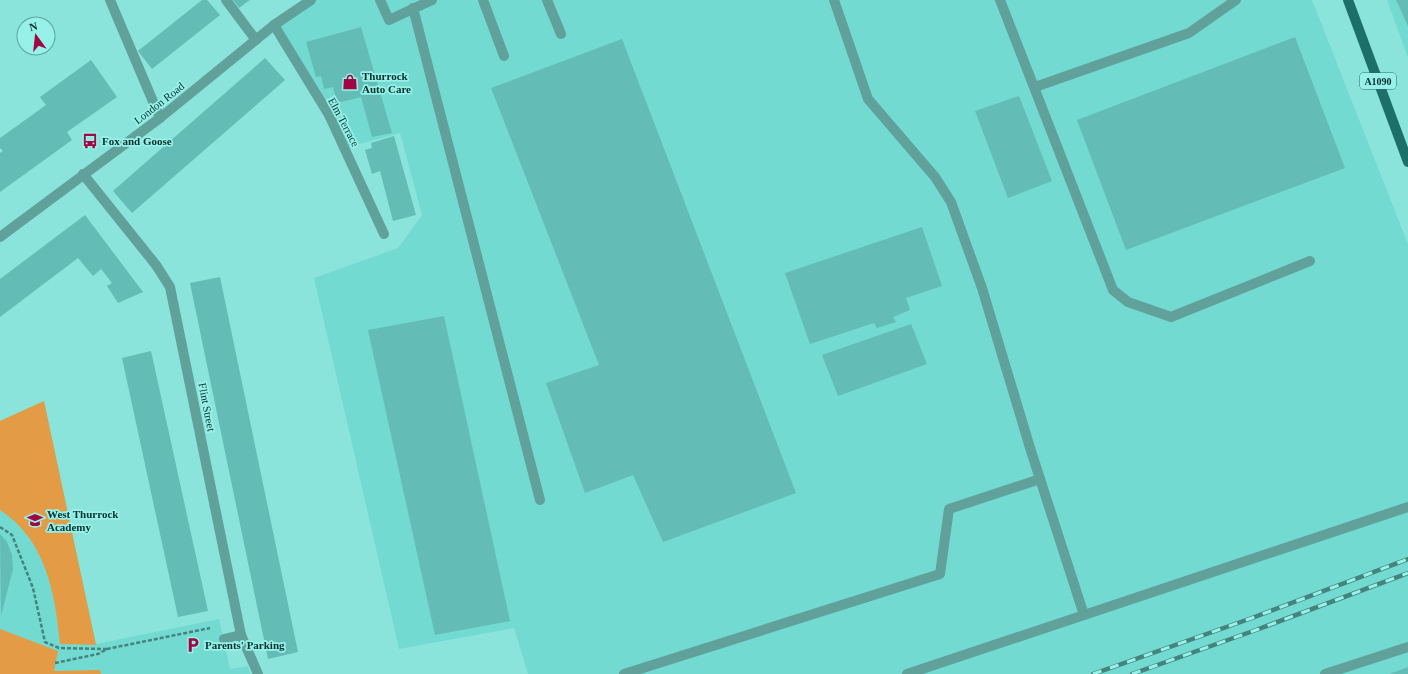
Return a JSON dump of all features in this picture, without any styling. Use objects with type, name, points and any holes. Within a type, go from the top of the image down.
[{"type":"main road","name":"A1090","points":[[1348,0],[1408,162]]},
{"type":"street","points":[[110,0],[160,118]]},
{"type":"street","points":[[226,0],[256,40]]},
{"type":"street","name":"London Road","points":[[0,237],[160,118],[274,25],[311,0]]},
{"type":"street","points":[[380,0],[389,20],[432,0]]},
{"type":"street","points":[[484,0],[504,56]]},
{"type":"street","points":[[547,0],[561,34]]},
{"type":"street","points":[[834,0],[868,99],[935,177],[951,202],[982,288],[1040,478],[1084,615]]},
{"type":"street","points":[[1000,0],[1113,290],[1128,302],[1171,317],[1310,261]]},
{"type":"street","points":[[1035,87],[1189,33],[1236,0]]},
{"type":"street","points":[[413,8],[540,500]]},
{"type":"street","name":"Elm Terrace","points":[[274,25],[329,115],[384,234]]},
{"type":"street","name":"Flint Street","points":[[83,174],[156,265],[170,287],[241,635],[257,672]]},
{"type":"street","points":[[624,674],[940,574],[949,509],[1040,478]]},
{"type":"street","points":[[906,674],[1408,507]]},
{"type":"street","points":[[224,639],[241,635]]},
{"type":"street","points":[[1325,674],[1408,647]]},
{"type":"path","points":[[0,527],[12,535],[33,588],[45,642],[59,648],[107,649],[213,627]]},
{"type":"path","points":[[55,663],[98,654],[107,649]]},
{"type":"shaded area","points":[[313,0],[1312,0],[1408,244],[1408,674],[528,674],[514,628],[399,649],[314,278],[398,248],[422,215],[400,133],[345,148],[274,25]]},
{"type":"shaded area","points":[[1387,0],[1408,0],[1408,58]]},
{"type":"shaded area","name":"West Thurrock Academy","points":[[44,401],[96,644],[219,619],[230,669],[248,666],[250,674],[0,674],[0,421]]},
{"type":"shaded area","points":[[44,401],[96,645],[60,644],[51,587],[38,552],[28,536],[16,522],[0,510],[0,421]]},
{"type":"shaded area","points":[[0,629],[58,651],[54,671],[100,670],[101,674],[0,674]]},
{"type":"building","points":[[202,0],[207,0],[220,15],[152,69],[138,51]]},
{"type":"building","points":[[233,0],[250,0],[239,8]]},
{"type":"building","points":[[1396,0],[1408,0],[1408,26],[1398,4]]},
{"type":"building","name":"Thurrock Auto Care","points":[[361,27],[392,133],[372,137],[361,97],[337,103],[333,87],[324,89],[321,76],[316,77],[306,42]]},
{"type":"building","points":[[1295,37],[1345,168],[1126,250],[1077,120]]},
{"type":"building","points":[[622,39],[796,493],[663,542],[633,475],[585,493],[546,383],[599,365],[491,88]]},
{"type":"building","points":[[265,58],[285,80],[132,213],[113,191]]},
{"type":"building","points":[[91,60],[117,97],[67,132],[72,140],[0,192],[0,153],[3,151],[0,148],[0,138],[46,105],[40,97]]},
{"type":"building","points":[[1019,96],[1052,181],[1008,198],[975,111]]},
{"type":"building","points":[[394,136],[416,215],[393,221],[380,171],[372,174],[365,150],[372,148],[371,143]]},
{"type":"building","points":[[85,215],[143,292],[118,303],[107,286],[112,283],[101,269],[93,276],[78,258],[0,317],[0,279]]},
{"type":"building","points":[[922,227],[942,286],[906,298],[910,310],[893,317],[896,322],[877,328],[874,323],[810,344],[785,273]]},
{"type":"building","points":[[220,277],[298,652],[268,659],[190,283]]},
{"type":"building","points":[[444,316],[510,621],[435,635],[368,330]]},
{"type":"building","points":[[911,324],[927,364],[838,396],[822,355]]},
{"type":"building","points":[[151,351],[208,611],[178,617],[122,358]]},
{"type":"building","points":[[0,534],[7,542],[12,555],[13,569],[1,616]]},
{"type":"building","points":[[1408,667],[1408,674],[1389,674]]},
{"type":"railway","points":[[1093,674],[1252,618],[1408,559]]},
{"type":"railway","points":[[1132,674],[1256,630],[1408,573]]},
{"type":"place","name":"Thurrock Auto Care","points":[[350,82]]},
{"type":"place","name":"Fox and Goose","points":[[90,141]]},
{"type":"place","name":"West Thurrock Academy","points":[[35,520]]},
{"type":"place","name":"Parents' Parking","points":[[193,645]]}]
